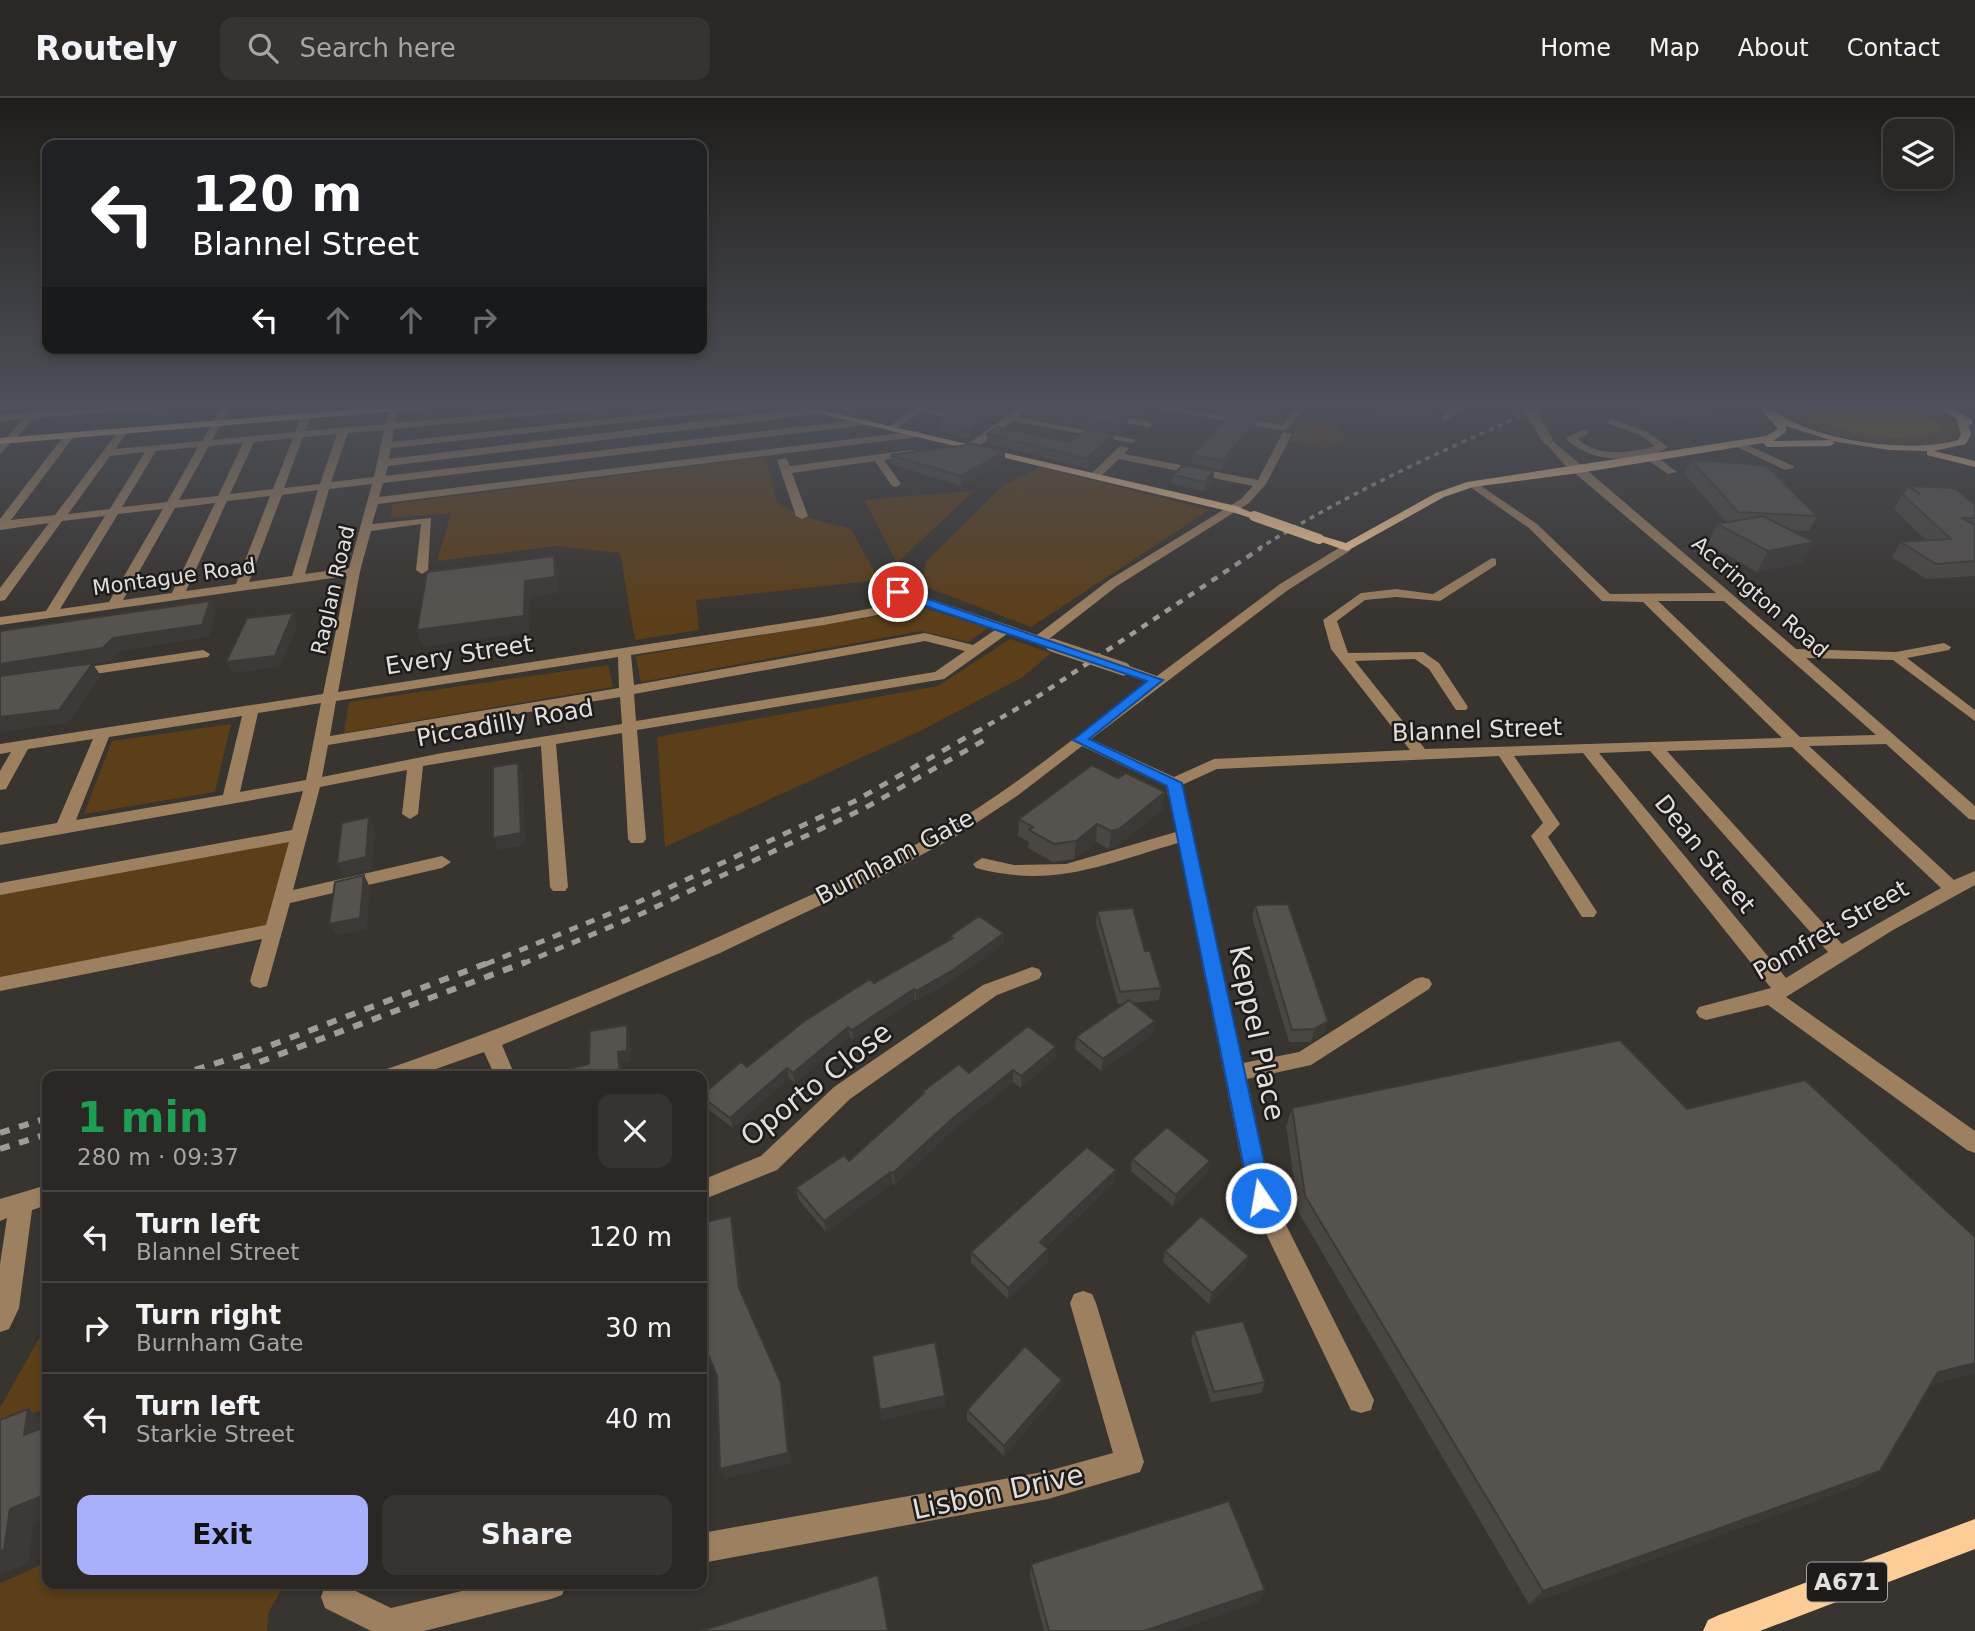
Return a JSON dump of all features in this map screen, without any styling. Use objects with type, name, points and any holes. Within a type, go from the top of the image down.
[{"type":"main road","points":[[1102,477],[1236,509],[1347,547],[1440,495],[1471,484],[1529,477]]},
{"type":"main road","name":"A671","points":[[1718,1631],[1975,1534]]},
{"type":"street","points":[[0,526],[38,477]]},
{"type":"street","points":[[0,597],[89,477]]},
{"type":"street","points":[[50,614],[136,477]]},
{"type":"street","points":[[114,605],[186,477]]},
{"type":"street","points":[[177,596],[233,477]]},
{"type":"street","points":[[241,587],[283,477]]},
{"type":"street","points":[[298,579],[327,477]]},
{"type":"street","name":"Raglan Road","points":[[260,981],[313,784],[354,571],[380,477]]},
{"type":"street","points":[[0,526],[408,477]]},
{"type":"street","points":[[373,501],[573,477]]},
{"type":"street","points":[[790,477],[802,516]]},
{"type":"street","points":[[891,477],[896,484]]},
{"type":"street","points":[[1222,477],[1261,484]]},
{"type":"street","points":[[1046,643],[1112,583],[1236,509],[1261,484],[1265,477]]},
{"type":"street","name":"Accrington Road","points":[[1587,477],[1729,597],[1975,815]]},
{"type":"street","points":[[1471,484],[1533,526],[1607,598],[1729,597]]},
{"type":"street","points":[[366,528],[427,520],[422,570]]},
{"type":"street","name":"Burnham Gate","points":[[406,1071],[490,1041],[713,948],[872,874],[949,833],[1011,792],[1156,680],[1283,587],[1347,547]]},
{"type":"street","points":[[1421,754],[1338,649],[1330,620],[1361,597],[1396,593],[1435,598],[1492,562]]},
{"type":"street","name":"Montague Road","points":[[0,621],[354,571]]},
{"type":"street","points":[[898,592],[1156,680]]},
{"type":"street","points":[[1647,598],[1797,744],[1953,889]]},
{"type":"street","name":"Every Street","points":[[0,749],[824,621],[925,602]]},
{"type":"street","name":"Piccadilly Road","points":[[0,839],[548,740],[939,676],[1005,629]]},
{"type":"street","points":[[321,742],[628,691],[925,637],[975,650]]},
{"type":"street","points":[[1793,653],[1896,656],[1944,647]]},
{"type":"street","points":[[624,651],[638,839]]},
{"type":"street","points":[[54,676],[203,654]]},
{"type":"street","points":[[1345,657],[1418,655],[1434,666],[1461,707]]},
{"type":"street","points":[[1896,656],[1975,718]]},
{"type":"street","points":[[230,799],[251,710]]},
{"type":"street","points":[[64,828],[103,733]]},
{"type":"street","name":"Blannel Street","points":[[1174,783],[1214,764],[1421,754],[1890,739]]},
{"type":"street","points":[[548,740],[559,887]]},
{"type":"street","points":[[1080,740],[1174,783]]},
{"type":"street","points":[[0,785],[22,746]]},
{"type":"street","points":[[1655,747],[1840,954]]},
{"type":"street","name":"Dean Street","points":[[1588,749],[1777,993],[1975,1143]]},
{"type":"street","points":[[1503,751],[1552,824],[1539,836],[1588,912]]},
{"type":"street","points":[[410,814],[416,763]]},
{"type":"street","name":"Keppel Place","points":[[1174,783],[1261,1198],[1361,1400]]},
{"type":"street","points":[[1954,796],[1975,795]]},
{"type":"street","points":[[0,889],[300,834]]},
{"type":"street","points":[[982,864],[1014,871],[1066,870],[1185,835]]},
{"type":"street","points":[[282,899],[442,862]]},
{"type":"street","name":"Pomfret Street","points":[[1706,1012],[1777,993],[1975,877]]},
{"type":"street","points":[[0,985],[274,930]]},
{"type":"street","name":"Oporto Close","points":[[707,1188],[769,1163],[842,1093],[990,990],[1032,974]]},
{"type":"street","points":[[1235,1073],[1304,1059],[1422,984]]},
{"type":"street","points":[[490,1041],[503,1071]]},
{"type":"street","points":[[0,1320],[6,1308],[11,1207],[42,1197]]},
{"type":"street","name":"Lisbon Drive","points":[[707,1547],[1048,1485],[1130,1462],[1083,1303]]},
{"type":"street","points":[[336,1597],[390,1624],[531,1589]]},
{"type":"shaded area","points":[[611,477],[771,477],[777,503],[802,516],[851,529],[879,580],[696,600],[699,630],[635,640],[620,553],[556,546],[437,561],[451,513],[391,518],[392,504]]},
{"type":"shaded area","points":[[1021,477],[1077,477],[1209,510],[1031,627],[921,585],[926,562],[1002,486]]},
{"type":"shaded area","points":[[974,491],[897,563],[864,500]]},
{"type":"shaded area","points":[[925,608],[988,628],[968,642],[921,631],[641,682],[636,656]]},
{"type":"shaded area","points":[[1010,639],[1051,653],[1023,677],[922,730],[665,847],[657,737],[938,686]]},
{"type":"shaded area","points":[[608,665],[613,687],[344,733],[349,702]]},
{"type":"shaded area","points":[[231,724],[215,792],[84,814],[112,741]]},
{"type":"shaded area","points":[[290,840],[270,927],[0,981],[0,893]]},
{"type":"shaded area","points":[[42,1333],[42,1410],[0,1423],[0,1408]]},
{"type":"shaded area","points":[[42,1528],[42,1589],[282,1589],[269,1611],[267,1631],[0,1631],[0,1583],[41,1565]]},
{"type":"building","points":[[1180,477],[1209,477],[1205,482]]},
{"type":"building","points":[[1706,477],[1778,477],[1817,516],[1738,512]]},
{"type":"building","points":[[1910,486],[1955,488],[1975,505],[1975,518],[1962,518],[1975,525],[1975,561],[1936,564],[1901,542],[1951,539],[1902,494],[1908,487],[1920,494]]},
{"type":"building","points":[[1763,516],[1814,542],[1768,551],[1717,524]]},
{"type":"building","points":[[554,556],[555,577],[525,581],[524,616],[417,630],[427,572]]},
{"type":"building","points":[[210,601],[202,625],[113,638],[103,648],[0,664],[0,631]]},
{"type":"building","points":[[293,613],[275,656],[226,662],[247,618]]},
{"type":"building","points":[[93,663],[59,710],[0,717],[0,676]]},
{"type":"building","points":[[518,763],[521,833],[493,838],[493,767]]},
{"type":"building","points":[[1092,765],[1118,778],[1126,773],[1165,792],[1119,829],[1111,831],[1097,824],[1076,841],[1054,844],[1029,830],[1033,827],[1019,819]]},
{"type":"building","points":[[369,817],[366,857],[337,864],[342,823]]},
{"type":"building","points":[[364,875],[360,918],[329,924],[335,882]]},
{"type":"building","points":[[1288,904],[1328,1021],[1314,1029],[1292,1030],[1255,905]]},
{"type":"building","points":[[1133,908],[1145,951],[1150,951],[1161,988],[1120,992],[1097,911]]},
{"type":"building","points":[[979,916],[1004,933],[953,970],[916,991],[914,989],[852,1030],[848,1027],[793,1073],[787,1068],[730,1118],[707,1101],[707,1091],[741,1062],[747,1067],[803,1022],[870,979],[874,983],[953,938],[950,936]]},
{"type":"building","points":[[1129,1000],[1155,1021],[1103,1059],[1076,1037]]},
{"type":"building","points":[[627,1025],[627,1051],[618,1052],[620,1071],[568,1071],[589,1064],[590,1031]]},
{"type":"building","points":[[1028,1026],[1056,1047],[1021,1076],[1013,1070],[953,1118],[893,1173],[824,1221],[796,1188],[844,1155],[849,1161],[924,1093],[922,1092],[959,1064],[969,1073]]},
{"type":"building","points":[[1620,1040],[1687,1109],[1805,1080],[1975,1237],[1975,1363],[1938,1372],[1880,1471],[1543,1591],[1305,1196],[1292,1108]]},
{"type":"building","points":[[1167,1127],[1210,1161],[1176,1195],[1132,1159]]},
{"type":"building","points":[[1087,1147],[1116,1170],[1040,1242],[1048,1249],[1008,1288],[971,1252]]},
{"type":"building","points":[[731,1216],[739,1288],[781,1383],[788,1453],[720,1469],[717,1376],[707,1352],[707,1222]]},
{"type":"building","points":[[1201,1216],[1249,1256],[1212,1293],[1165,1251]]},
{"type":"building","points":[[1243,1321],[1265,1382],[1214,1392],[1194,1331]]},
{"type":"building","points":[[935,1342],[945,1396],[880,1410],[872,1356]]},
{"type":"building","points":[[1025,1346],[1062,1380],[1004,1446],[967,1410]]},
{"type":"building","points":[[28,1409],[24,1435],[42,1428],[42,1496],[10,1509],[4,1550],[0,1551],[0,1420]]},
{"type":"building","points":[[1229,1501],[1265,1590],[1144,1631],[1049,1631],[1031,1564]]},
{"type":"building","points":[[878,1575],[888,1631],[701,1631]]},
{"type":"railway","points":[[1258,549],[1328,508],[1390,477]]},
{"type":"railway","points":[[976,732],[1034,699],[1261,548]]},
{"type":"railway","points":[[486,964],[634,904],[855,801],[979,730]]},
{"type":"railway","points":[[522,964],[641,914],[865,808],[988,738]]},
{"type":"railway","points":[[192,1071],[261,1049],[490,962]]},
{"type":"railway","points":[[235,1071],[526,962]]},
{"type":"railway","points":[[0,1133],[42,1120]]},
{"type":"railway","points":[[0,1149],[42,1136]]},
{"type":"route","points":[[898,592],[1156,680],[1080,740],[1174,783],[1261,1198]]}]
